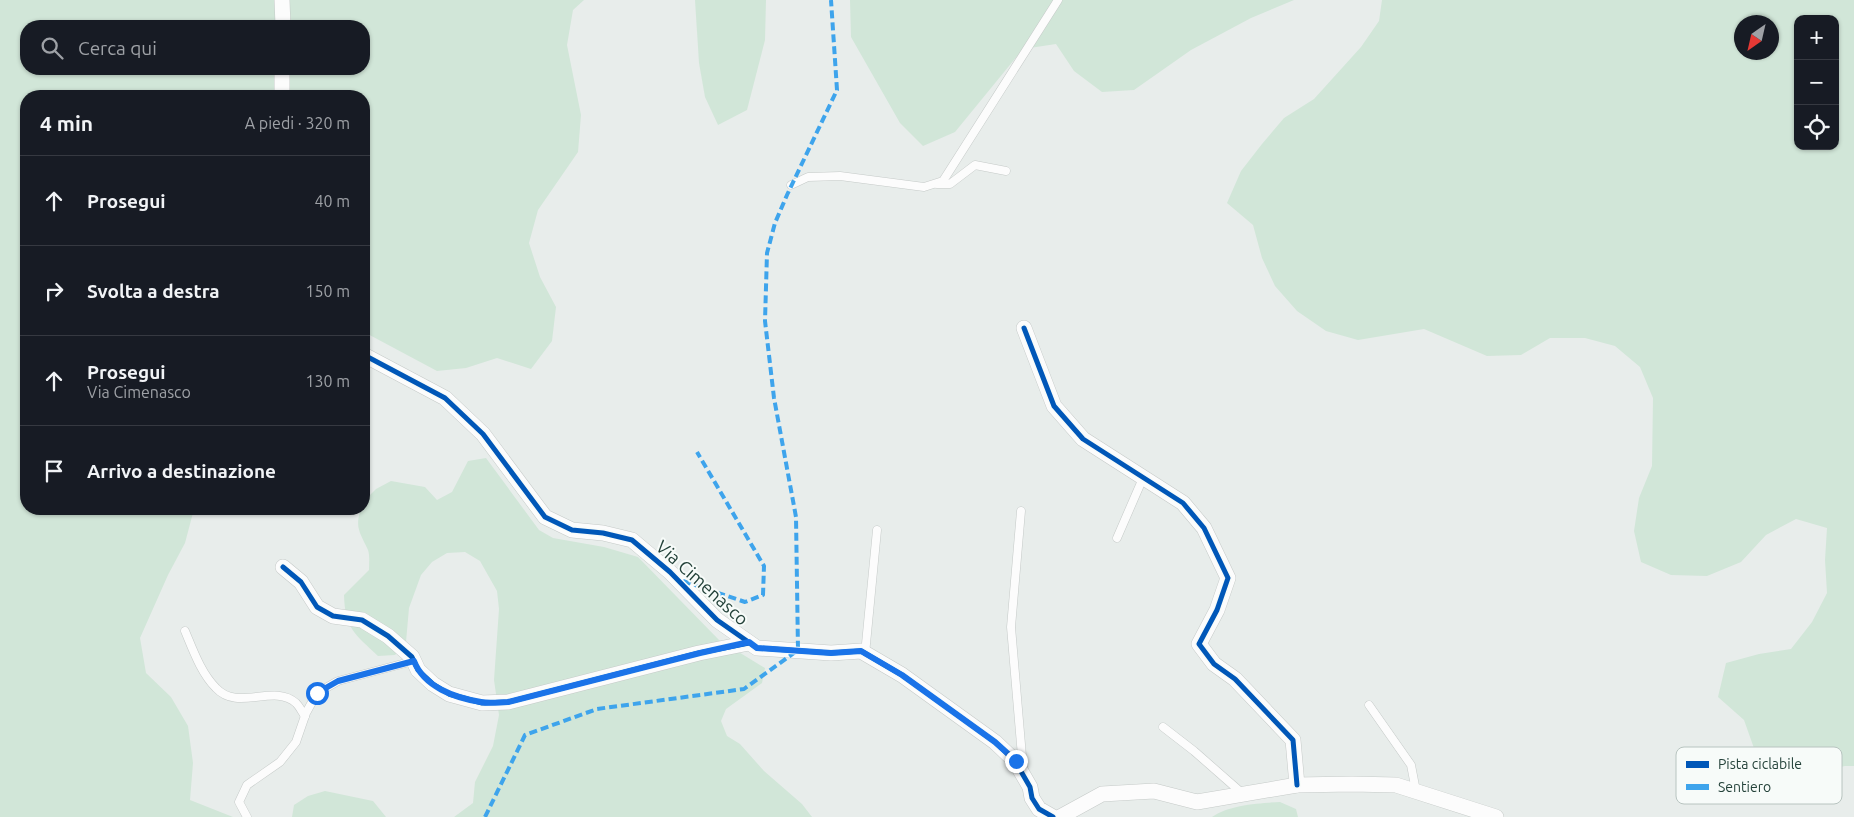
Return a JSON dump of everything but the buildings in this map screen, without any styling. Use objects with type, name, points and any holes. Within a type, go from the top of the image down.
[{"type":"street","points":[[282,0],[283,20]]},
{"type":"street","points":[[282,75],[282,90]]},
{"type":"street","points":[[1024,328],[1054,406],[1083,439],[1183,503],[1204,528],[1228,578],[1217,610],[1199,644],[1214,664],[1236,679],[1294,740],[1297,785]]},
{"type":"street","name":"Via Cimenasco","points":[[370,358],[445,398],[483,434],[545,517],[572,530],[604,533],[632,540],[670,572],[717,620],[757,648],[831,653],[861,651],[902,675],[995,742],[1016,761],[1030,787],[1032,798],[1039,809],[1053,817]]},
{"type":"street","points":[[283,567],[302,582],[317,607],[333,616],[362,620],[388,636],[412,657],[418,670],[433,684],[448,694],[482,703],[508,702],[749,642]]},
{"type":"street","points":[[1060,817],[1102,794],[1154,791],[1197,802],[1297,785],[1396,785],[1496,817]]},
{"type":"lane","points":[[791,185],[808,177],[840,176],[924,187],[943,181],[1058,0]]},
{"type":"lane","points":[[933,184],[950,184],[975,165],[1006,171]]},
{"type":"lane","points":[[1117,538],[1143,478]]},
{"type":"lane","points":[[1021,511],[1011,627],[1024,775]]},
{"type":"lane","points":[[865,654],[877,530]]},
{"type":"lane","points":[[185,631],[199,664],[217,690],[233,698],[275,695],[288,698],[297,704],[305,716]]},
{"type":"lane","points":[[247,817],[239,802],[248,785],[280,762],[296,742],[305,716],[317,693],[338,681],[414,661]]},
{"type":"lane","points":[[1369,705],[1412,765],[1416,791]]},
{"type":"lane","points":[[1163,727],[1194,751],[1243,794]]},
{"type":"green space","points":[[0,0],[584,0],[573,10],[567,45],[581,115],[578,152],[538,210],[529,243],[540,277],[556,307],[552,341],[531,369],[497,358],[466,368],[437,371],[370,335],[370,90],[20,90],[20,515],[192,515],[185,543],[168,575],[140,638],[146,673],[171,697],[188,726],[193,763],[190,800],[233,817],[0,817]]},
{"type":"green space","points":[[695,0],[766,0],[765,40],[747,110],[718,125],[705,97],[699,63]]},
{"type":"green space","points":[[850,0],[1294,0],[1251,18],[1191,50],[1134,90],[1102,92],[1074,71],[1056,44],[1023,49],[955,132],[923,146],[900,123],[851,37]]},
{"type":"green space","points":[[1382,0],[1854,0],[1854,766],[1842,767],[1842,747],[1754,747],[1744,720],[1718,697],[1726,663],[1759,654],[1791,649],[1812,622],[1827,593],[1825,560],[1827,528],[1796,519],[1766,535],[1741,562],[1707,576],[1671,575],[1641,562],[1634,531],[1639,498],[1652,466],[1653,398],[1640,367],[1615,346],[1585,338],[1550,338],[1521,355],[1487,356],[1424,329],[1358,340],[1326,331],[1297,311],[1275,286],[1262,258],[1253,225],[1227,203],[1241,171],[1262,144],[1284,118],[1314,99],[1361,47],[1379,21]]},
{"type":"green space","points":[[486,458],[539,530],[553,538],[604,547],[638,557],[719,640],[765,668],[762,683],[726,709],[721,721],[727,736],[740,744],[764,771],[802,804],[812,817],[454,817],[473,803],[475,782],[493,746],[499,715],[494,680],[499,609],[497,591],[480,561],[465,552],[447,553],[432,562],[421,575],[409,608],[406,642],[395,655],[378,656],[357,636],[349,623],[346,616],[344,595],[369,570],[369,552],[359,531],[358,521],[359,515],[370,515],[370,495],[376,489],[391,481],[425,487],[437,500],[452,492],[468,461]]},
{"type":"green space","points":[[325,791],[373,801],[386,817],[292,817],[294,805],[308,796]]},
{"type":"green space","points":[[1280,802],[1296,809],[1298,817],[1212,817],[1235,807]]},
{"type":"marked path","points":[[485,817],[525,735],[597,709],[744,689],[798,650],[796,517],[774,398],[765,321],[767,253],[775,223],[787,195],[837,90],[831,0]]},
{"type":"marked path","points":[[683,581],[745,602],[763,595],[764,566],[697,452]]},
{"type":"cycle path","points":[[1024,328],[1054,406],[1083,439],[1183,503],[1204,528],[1228,578],[1217,610],[1199,644],[1214,664],[1235,679],[1293,740],[1297,785]]},
{"type":"cycle path","points":[[370,358],[445,398],[483,434],[545,517],[572,530],[603,533],[632,540],[670,572],[717,620],[757,648],[831,653],[861,651],[902,675],[995,742],[1015,761],[1030,787],[1032,798],[1039,809],[1053,817]]},
{"type":"cycle path","points":[[283,567],[301,582],[317,607],[333,616],[362,620],[388,636],[412,657],[418,670],[433,684],[449,694],[482,703],[508,702],[699,653],[749,643]]},
{"type":"route","points":[[317,693],[338,681],[414,661],[418,670],[433,684],[448,694],[482,703],[508,702],[749,642],[757,648],[831,653],[861,651],[902,675],[995,742],[1016,761]]}]
